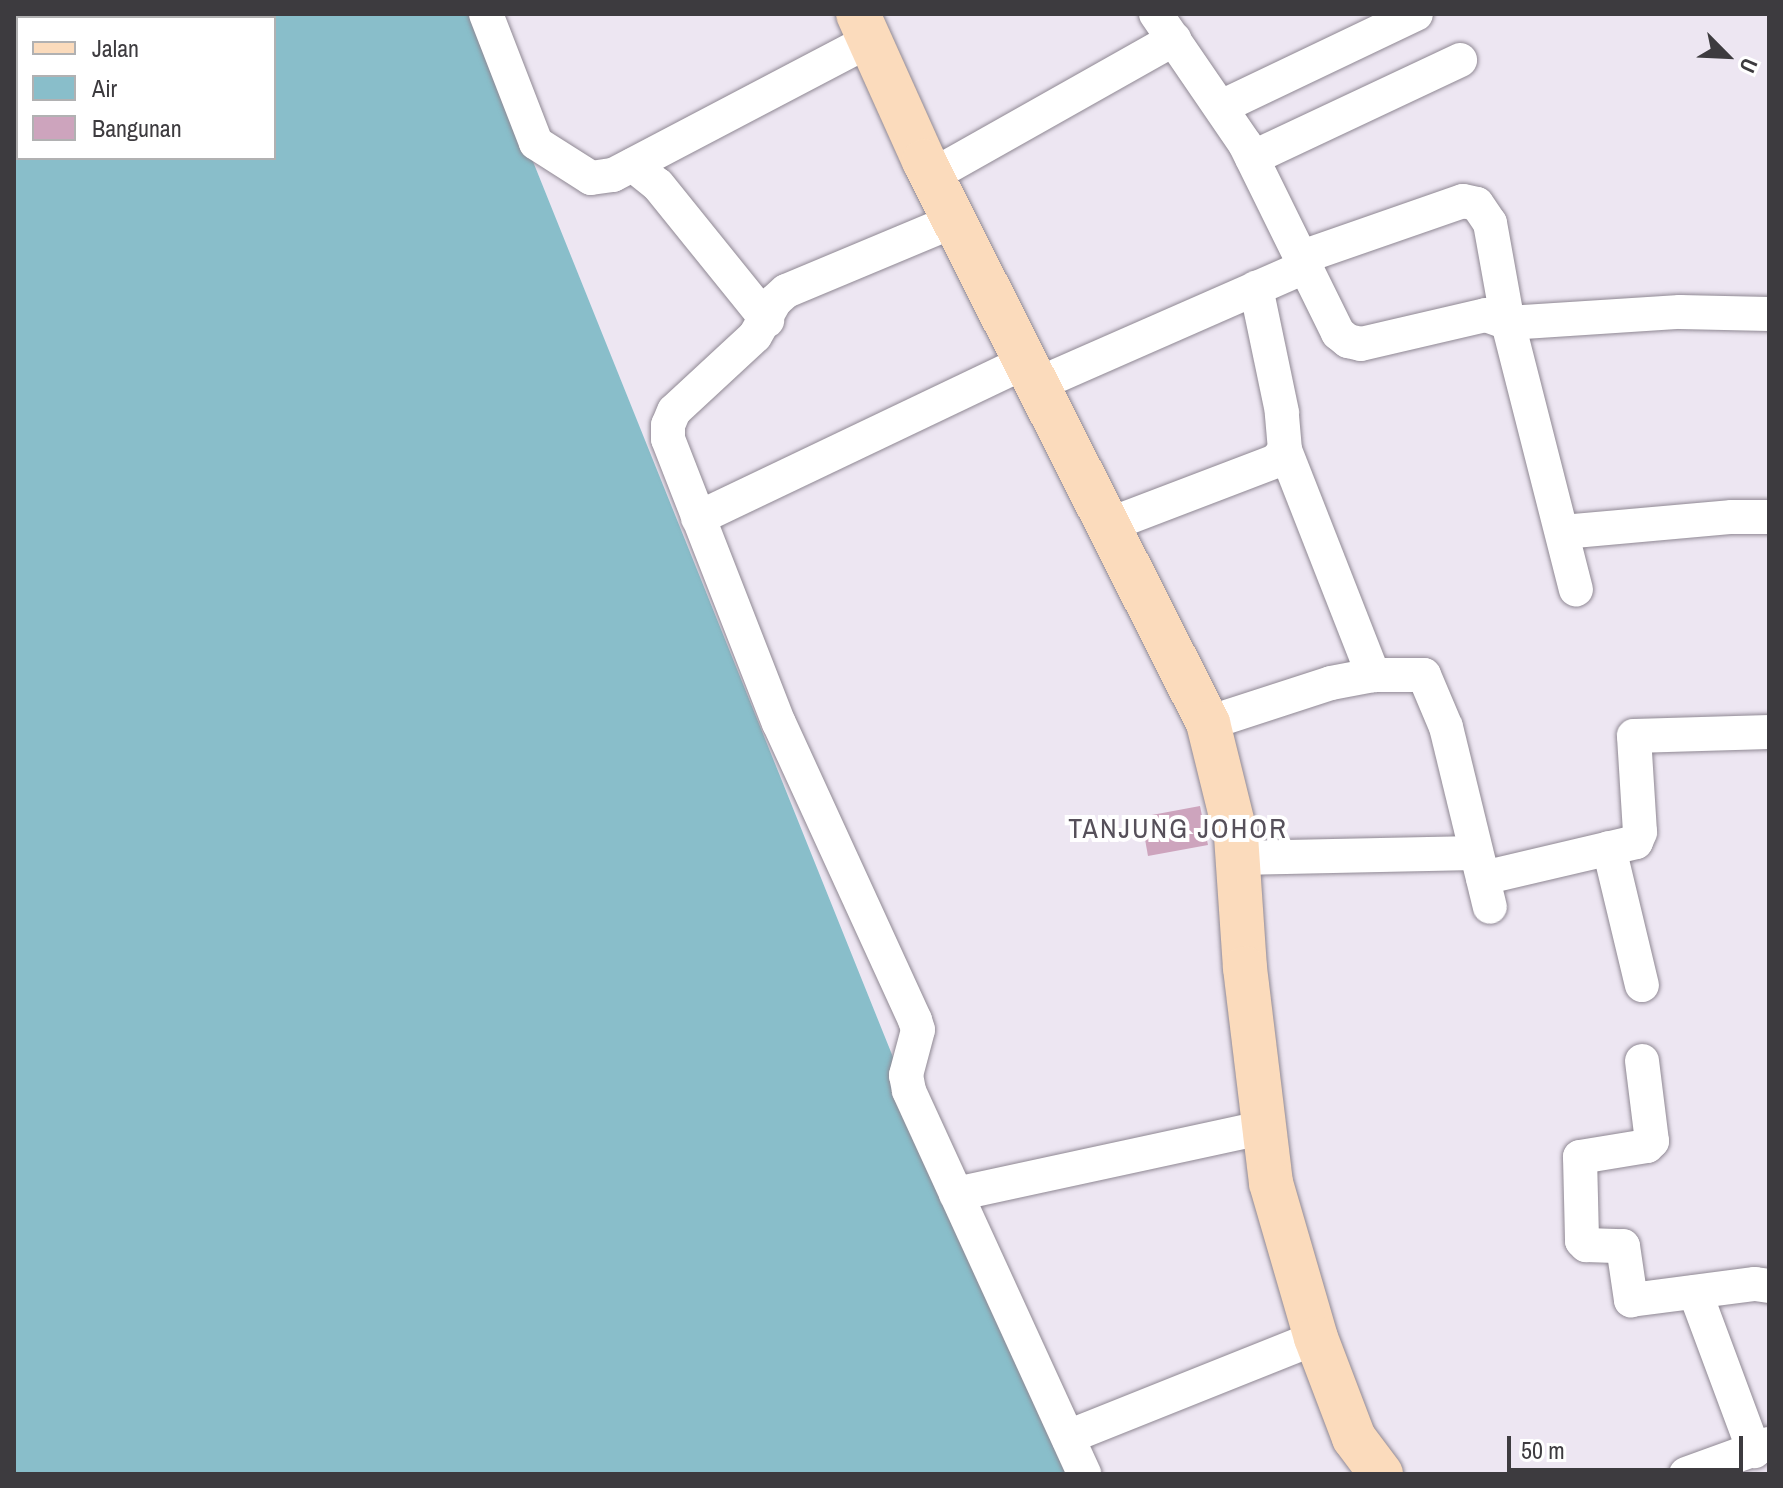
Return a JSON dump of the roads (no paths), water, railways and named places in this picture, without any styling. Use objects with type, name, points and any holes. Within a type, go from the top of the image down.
[{"type":"main road","points":[[864,27],[933,175],[1111,524],[1208,723],[1236,836],[1245,968],[1271,1183],[1316,1338],[1354,1438],[1381,1474]]},
{"type":"street","points":[[486,14],[536,143],[591,178],[613,175],[633,165],[864,27]]},
{"type":"street","points":[[1221,107],[1416,14]]},
{"type":"street","points":[[933,175],[1165,26],[1252,158],[1338,333],[1356,343],[1486,315],[1508,323],[1666,312],[1769,314]]},
{"type":"street","points":[[1252,158],[1460,60]]},
{"type":"street","points":[[633,165],[658,185],[767,320]]},
{"type":"street","points":[[698,518],[1032,373],[1256,288],[1304,262],[1463,201],[1472,202],[1490,223],[1508,323],[1576,589]]},
{"type":"street","points":[[956,220],[791,288],[775,301],[767,320],[755,336],[679,405],[670,417],[669,445],[779,723],[915,1020],[915,1044],[906,1075],[909,1091],[1084,1474]]},
{"type":"street","points":[[1256,288],[1282,412],[1285,450],[1373,675]]},
{"type":"street","points":[[1111,524],[1276,461],[1285,450]]},
{"type":"street","points":[[1563,532],[1732,517],[1769,517]]},
{"type":"street","points":[[1208,723],[1331,683],[1373,675],[1419,673],[1428,679],[1446,727],[1483,879]]},
{"type":"street","points":[[1238,858],[1483,879],[1636,842],[1640,836],[1634,736],[1769,732]]},
{"type":"street","points":[[1609,848],[1642,985]]},
{"type":"street","points":[[1642,1061],[1652,1141],[1647,1146],[1580,1157],[1582,1241],[1586,1245],[1623,1246],[1631,1300],[1755,1284],[1769,1286]]},
{"type":"street","points":[[956,1194],[1265,1127]]},
{"type":"street","points":[[1686,1474],[1761,1448],[1695,1292]]},
{"type":"street","points":[[1068,1437],[1316,1338]]},
{"type":"water","points":[[14,14],[488,14],[532,159],[942,1179],[1075,1474],[14,1474]]},
{"type":"district","name":"TANJUNG JOHOR","points":[[1178,828]]}]
